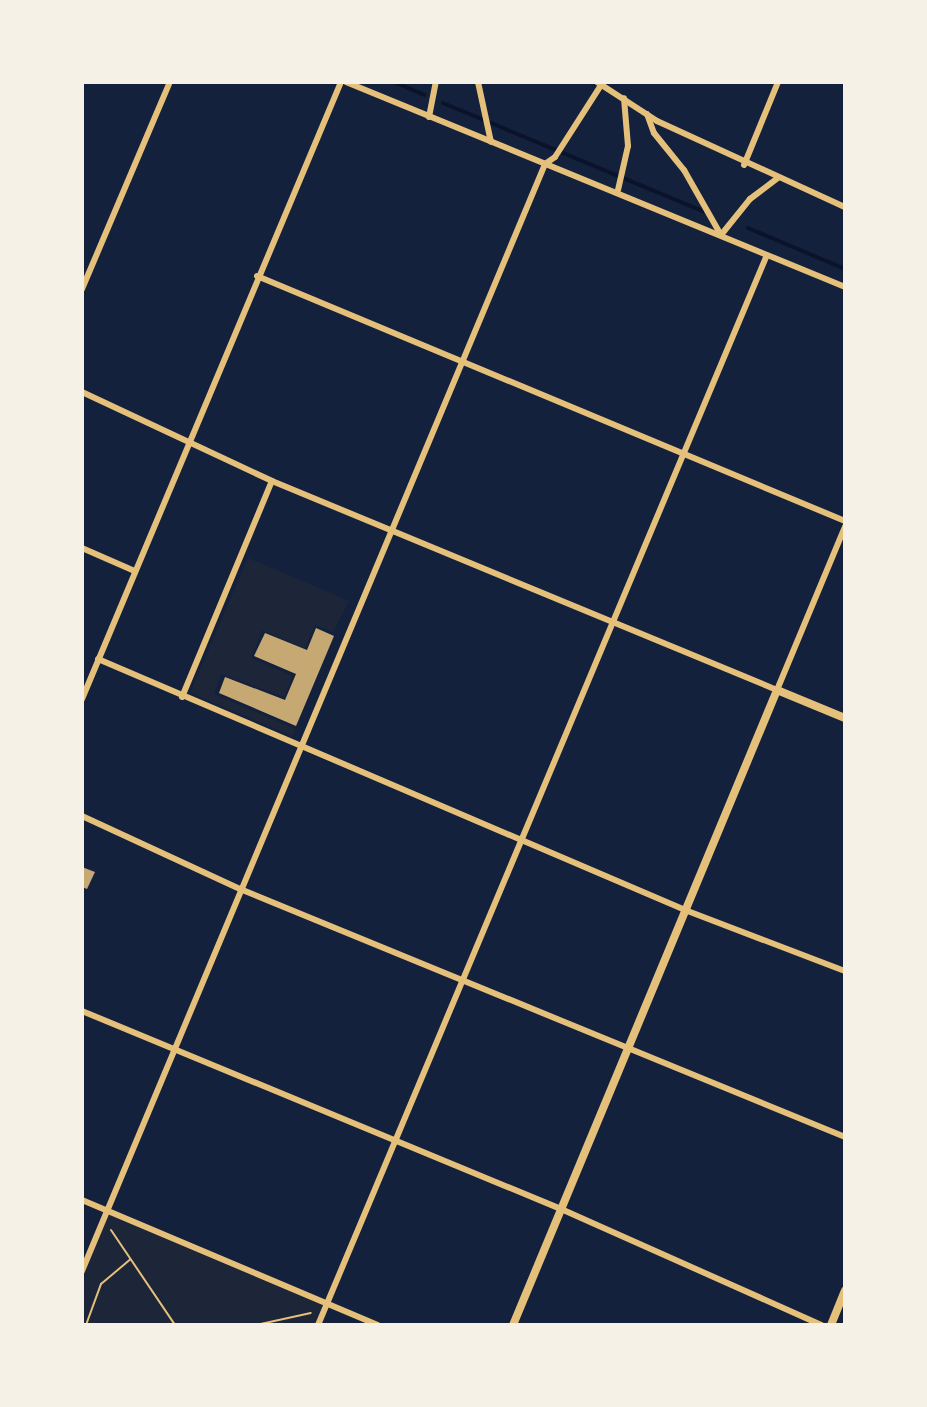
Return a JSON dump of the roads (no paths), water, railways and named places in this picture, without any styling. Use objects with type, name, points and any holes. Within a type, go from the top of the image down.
[{"type":"main road","points":[[513,1325],[777,690],[845,718]]},
{"type":"main road","points":[[831,1325],[845,1291]]},
{"type":"street","points":[[82,289],[170,82]]},
{"type":"street","points":[[82,699],[257,276],[344,82],[545,164],[618,190],[845,287]]},
{"type":"street","points":[[429,117],[436,82]]},
{"type":"street","points":[[478,82],[491,142]]},
{"type":"street","points":[[744,165],[778,82]]},
{"type":"street","points":[[82,1271],[545,164],[600,83],[647,114],[744,165],[845,207]]},
{"type":"street","points":[[618,190],[628,146],[624,98]]},
{"type":"street","points":[[647,114],[654,133],[684,170],[721,235]]},
{"type":"street","points":[[721,235],[750,199],[778,178]]},
{"type":"street","points":[[318,1325],[767,255]]},
{"type":"street","points":[[257,276],[684,451],[845,521]]},
{"type":"street","points":[[82,392],[272,481],[614,619],[777,690],[845,527]]},
{"type":"street","points":[[182,697],[272,481]]},
{"type":"street","points":[[82,548],[135,571]]},
{"type":"street","points":[[98,659],[685,910],[845,971]]},
{"type":"street","points":[[82,816],[240,889],[845,1137]]},
{"type":"street","points":[[82,1011],[394,1144],[561,1209],[821,1325]]},
{"type":"street","points":[[82,1200],[105,1214],[378,1325]]},
{"type":"waterway","points":[[394,82],[424,95]]},
{"type":"waterway","points":[[443,103],[703,211]]},
{"type":"waterway","points":[[748,228],[845,269]]}]
